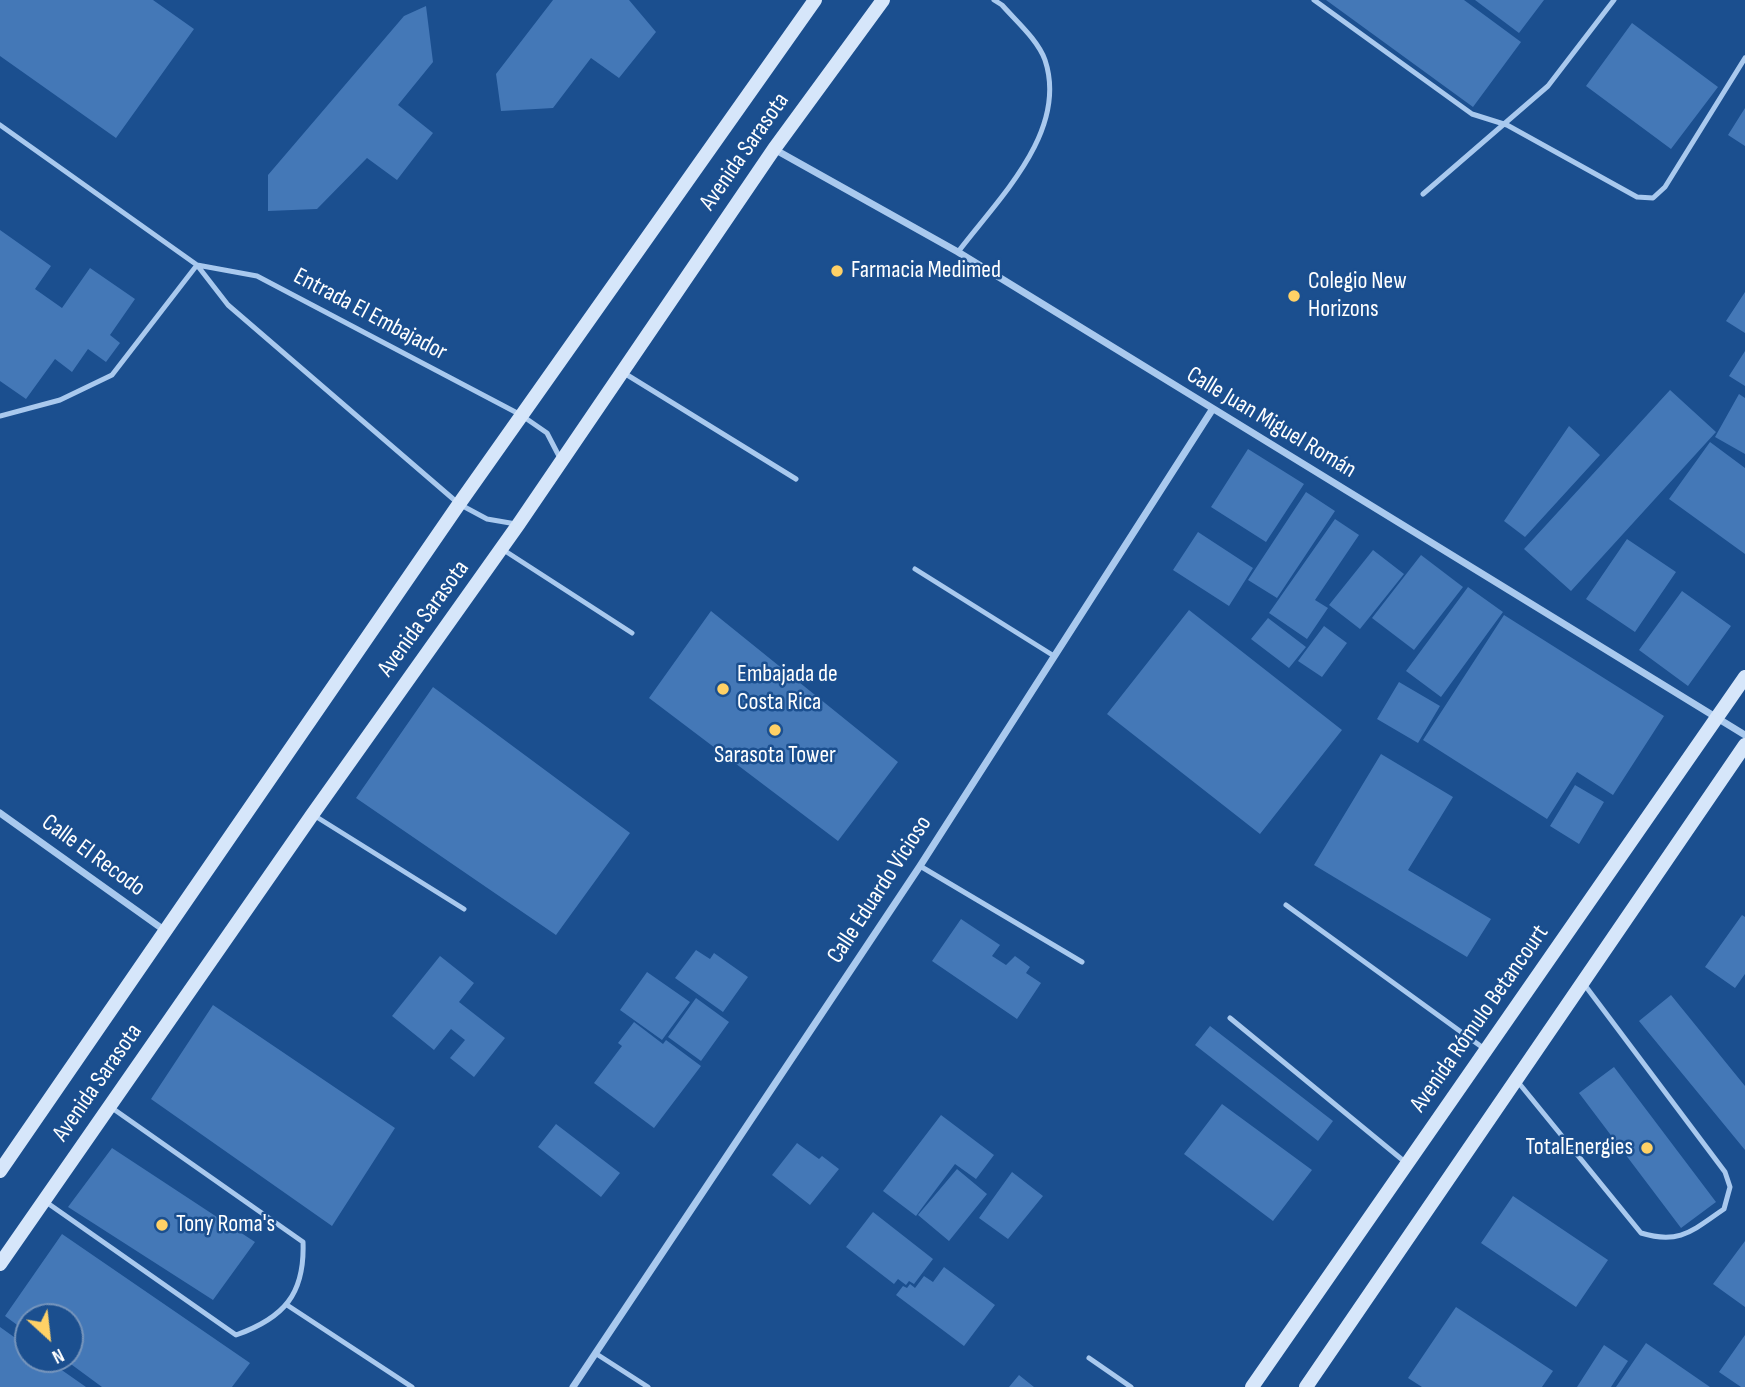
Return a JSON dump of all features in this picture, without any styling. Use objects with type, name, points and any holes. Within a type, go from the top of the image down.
[{"type":"main road","name":"Avenida Sarasota","points":[[0,1171],[458,504],[815,0]]},
{"type":"main road","name":"Avenida Sarasota","points":[[0,1264],[312,815],[502,549],[774,149],[883,0]]},
{"type":"main road","name":"Avenida Rómulo Betancourt","points":[[1252,1387],[1745,677]]},
{"type":"main road","points":[[1306,1387],[1745,745]]},
{"type":"street","name":"Calle Juan Miguel Román","points":[[774,149],[958,252],[1745,735]]},
{"type":"street","name":"Calle Eduardo Vicioso","points":[[573,1387],[920,866],[1212,410]]},
{"type":"street","name":"Calle El Recodo","points":[[0,813],[164,930]]},
{"type":"lane","points":[[958,252],[1034,150],[1046,118],[1049,79],[1045,58],[1010,14],[994,0]]},
{"type":"lane","points":[[1314,0],[1472,114],[1507,125],[1637,197],[1653,198],[1665,187],[1745,58]]},
{"type":"lane","points":[[1423,194],[1507,125],[1548,86],[1614,0]]},
{"type":"lane","name":"Entrada El Embajador","points":[[0,125],[197,265],[228,305],[458,504],[487,519],[518,525]]},
{"type":"lane","name":"Entrada El Embajador","points":[[197,265],[257,276],[521,415],[547,433],[561,460]]},
{"type":"lane","points":[[0,416],[60,400],[112,375],[197,265]]},
{"type":"lane","points":[[622,371],[796,480]]},
{"type":"lane","points":[[502,549],[632,633]]},
{"type":"lane","points":[[915,569],[1054,656]]},
{"type":"lane","points":[[312,815],[464,909]]},
{"type":"lane","points":[[920,866],[1082,962]]},
{"type":"lane","points":[[1286,905],[1486,1050]]},
{"type":"lane","points":[[1516,1080],[1641,1233],[1662,1239],[1677,1238],[1724,1209],[1730,1187],[1725,1172],[1583,982]]},
{"type":"lane","points":[[1230,1018],[1407,1164]]},
{"type":"lane","points":[[45,1201],[236,1335],[265,1325],[287,1305],[298,1285],[304,1264],[303,1242],[110,1106]]},
{"type":"lane","points":[[287,1305],[412,1387]]},
{"type":"lane","points":[[595,1353],[648,1387]]},
{"type":"lane","points":[[1088,1358],[1131,1387]]},
{"type":"building","points":[[0,0],[153,0],[194,29],[116,138],[0,56]]},
{"type":"building","points":[[553,0],[629,0],[656,32],[619,78],[591,58],[553,108],[501,111],[496,74]]},
{"type":"building","points":[[1326,0],[1464,0],[1521,42],[1473,107]]},
{"type":"building","points":[[1475,0],[1544,0],[1519,33]]},
{"type":"building","points":[[426,6],[433,62],[398,105],[433,133],[397,180],[367,158],[317,209],[268,211],[268,175],[404,16]]},
{"type":"building","points":[[1632,23],[1718,87],[1671,149],[1586,86]]},
{"type":"building","points":[[1745,108],[1745,146],[1728,135]]},
{"type":"building","points":[[0,230],[51,266],[35,289],[62,308],[90,268],[135,299],[110,335],[120,343],[106,362],[88,349],[72,372],[55,359],[26,399],[0,381]]},
{"type":"building","points":[[1745,292],[1745,333],[1726,321]]},
{"type":"building","points":[[1745,351],[1745,386],[1729,376]]},
{"type":"building","points":[[1670,390],[1716,432],[1571,591],[1524,549]]},
{"type":"building","points":[[1739,394],[1745,398],[1745,454],[1715,437]]},
{"type":"building","points":[[1569,426],[1600,455],[1525,537],[1504,521]]},
{"type":"building","points":[[1710,442],[1745,468],[1745,554],[1669,499]]},
{"type":"building","points":[[1248,449],[1304,484],[1266,542],[1211,507]]},
{"type":"building","points":[[1306,492],[1335,511],[1277,598],[1248,580]]},
{"type":"building","points":[[1335,519],[1359,535],[1315,600],[1328,608],[1307,639],[1269,613]]},
{"type":"building","points":[[1198,532],[1253,568],[1229,606],[1173,570]]},
{"type":"building","points":[[1627,539],[1676,572],[1635,632],[1586,599]]},
{"type":"building","points":[[1373,550],[1404,574],[1360,629],[1329,605]]},
{"type":"building","points":[[1421,555],[1463,587],[1414,650],[1372,618]]},
{"type":"building","points":[[1468,587],[1503,612],[1441,697],[1406,671]]},
{"type":"building","points":[[1682,591],[1731,626],[1688,686],[1639,650]]},
{"type":"building","points":[[1189,610],[1342,730],[1260,834],[1107,714]]},
{"type":"building","name":"Sarasota Tower","points":[[711,611],[898,762],[838,841],[649,698]]},
{"type":"building","points":[[1504,615],[1664,716],[1613,795],[1577,772],[1547,819],[1423,740]]},
{"type":"building","points":[[1268,618],[1306,647],[1289,668],[1251,639]]},
{"type":"building","points":[[1324,626],[1347,643],[1322,677],[1298,661]]},
{"type":"building","points":[[1399,682],[1440,706],[1418,743],[1377,719]]},
{"type":"building","points":[[433,687],[630,833],[556,935],[356,798]]},
{"type":"building","points":[[1381,754],[1453,797],[1408,870],[1491,919],[1467,957],[1314,865]]},
{"type":"building","points":[[1575,785],[1604,802],[1579,844],[1550,826]]},
{"type":"building","points":[[1742,915],[1745,917],[1745,974],[1735,988],[1705,967]]},
{"type":"building","points":[[961,919],[1000,945],[992,956],[1006,965],[1015,956],[1030,967],[1026,973],[1041,983],[1017,1019],[932,961]]},
{"type":"building","points":[[696,950],[710,959],[714,953],[748,977],[723,1012],[675,978]]},
{"type":"building","points":[[440,956],[474,983],[459,1002],[505,1038],[474,1077],[450,1058],[465,1040],[451,1029],[434,1050],[392,1016]]},
{"type":"building","points":[[647,972],[690,1002],[662,1040],[620,1010]]},
{"type":"building","points":[[1671,995],[1745,1086],[1745,1150],[1639,1021]]},
{"type":"building","points":[[696,998],[729,1022],[701,1061],[668,1037]]},
{"type":"building","points":[[213,1005],[395,1128],[332,1226],[151,1099]]},
{"type":"building","points":[[634,1022],[663,1044],[666,1040],[701,1066],[654,1128],[594,1083],[622,1046],[618,1043]]},
{"type":"building","points":[[1210,1026],[1333,1121],[1318,1141],[1195,1045]]},
{"type":"building","name":"TotalEnergies","points":[[1614,1067],[1716,1202],[1681,1228],[1579,1093]]},
{"type":"building","points":[[1222,1104],[1312,1170],[1273,1221],[1184,1154]]},
{"type":"building","points":[[941,1115],[994,1155],[976,1179],[955,1164],[916,1216],[883,1191]]},
{"type":"building","points":[[556,1124],[620,1173],[601,1197],[538,1147]]},
{"type":"building","points":[[797,1143],[819,1159],[822,1156],[839,1169],[810,1205],[772,1175]]},
{"type":"building","name":"Tony Roma's","points":[[112,1148],[255,1242],[213,1300],[68,1207]]},
{"type":"building","points":[[957,1169],[987,1194],[949,1241],[918,1215]]},
{"type":"building","points":[[1012,1172],[1043,1196],[1008,1239],[979,1218]]},
{"type":"building","points":[[1513,1196],[1608,1260],[1576,1307],[1481,1243]]},
{"type":"building","points":[[873,1212],[933,1259],[914,1284],[909,1281],[906,1285],[898,1279],[894,1284],[846,1247]]},
{"type":"building","points":[[62,1234],[250,1363],[232,1387],[102,1387],[83,1373],[84,1303],[14,1303]]},
{"type":"building","points":[[1745,1241],[1745,1307],[1713,1284]]},
{"type":"building","points":[[944,1267],[995,1305],[964,1346],[896,1295],[903,1286],[907,1288],[910,1284],[915,1288],[924,1276],[933,1282]]},
{"type":"building","points":[[14,1303],[14,1323],[5,1316]]},
{"type":"building","points":[[1456,1307],[1553,1371],[1542,1387],[1422,1387],[1408,1378]]},
{"type":"building","points":[[0,1327],[14,1337],[14,1373],[66,1373],[86,1387],[0,1387]]},
{"type":"building","points":[[1745,1335],[1745,1387],[1741,1387],[1719,1372]]},
{"type":"building","points":[[1646,1343],[1710,1387],[1616,1387]]},
{"type":"building","points":[[1604,1345],[1628,1361],[1611,1387],[1577,1387]]},
{"type":"building","points":[[1019,1375],[1034,1387],[1009,1387]]},
{"type":"place","name":"Farmacia Medimed","points":[[837,271]]},
{"type":"place","name":"Colegio New Horizons","points":[[1294,296]]},
{"type":"place","name":"Embajada de Costa Rica","points":[[723,689]]},
{"type":"place","name":"Sarasota Tower","points":[[775,730]]},
{"type":"place","name":"TotalEnergies","points":[[1647,1148]]},
{"type":"place","name":"Tony Roma's","points":[[162,1225]]}]
